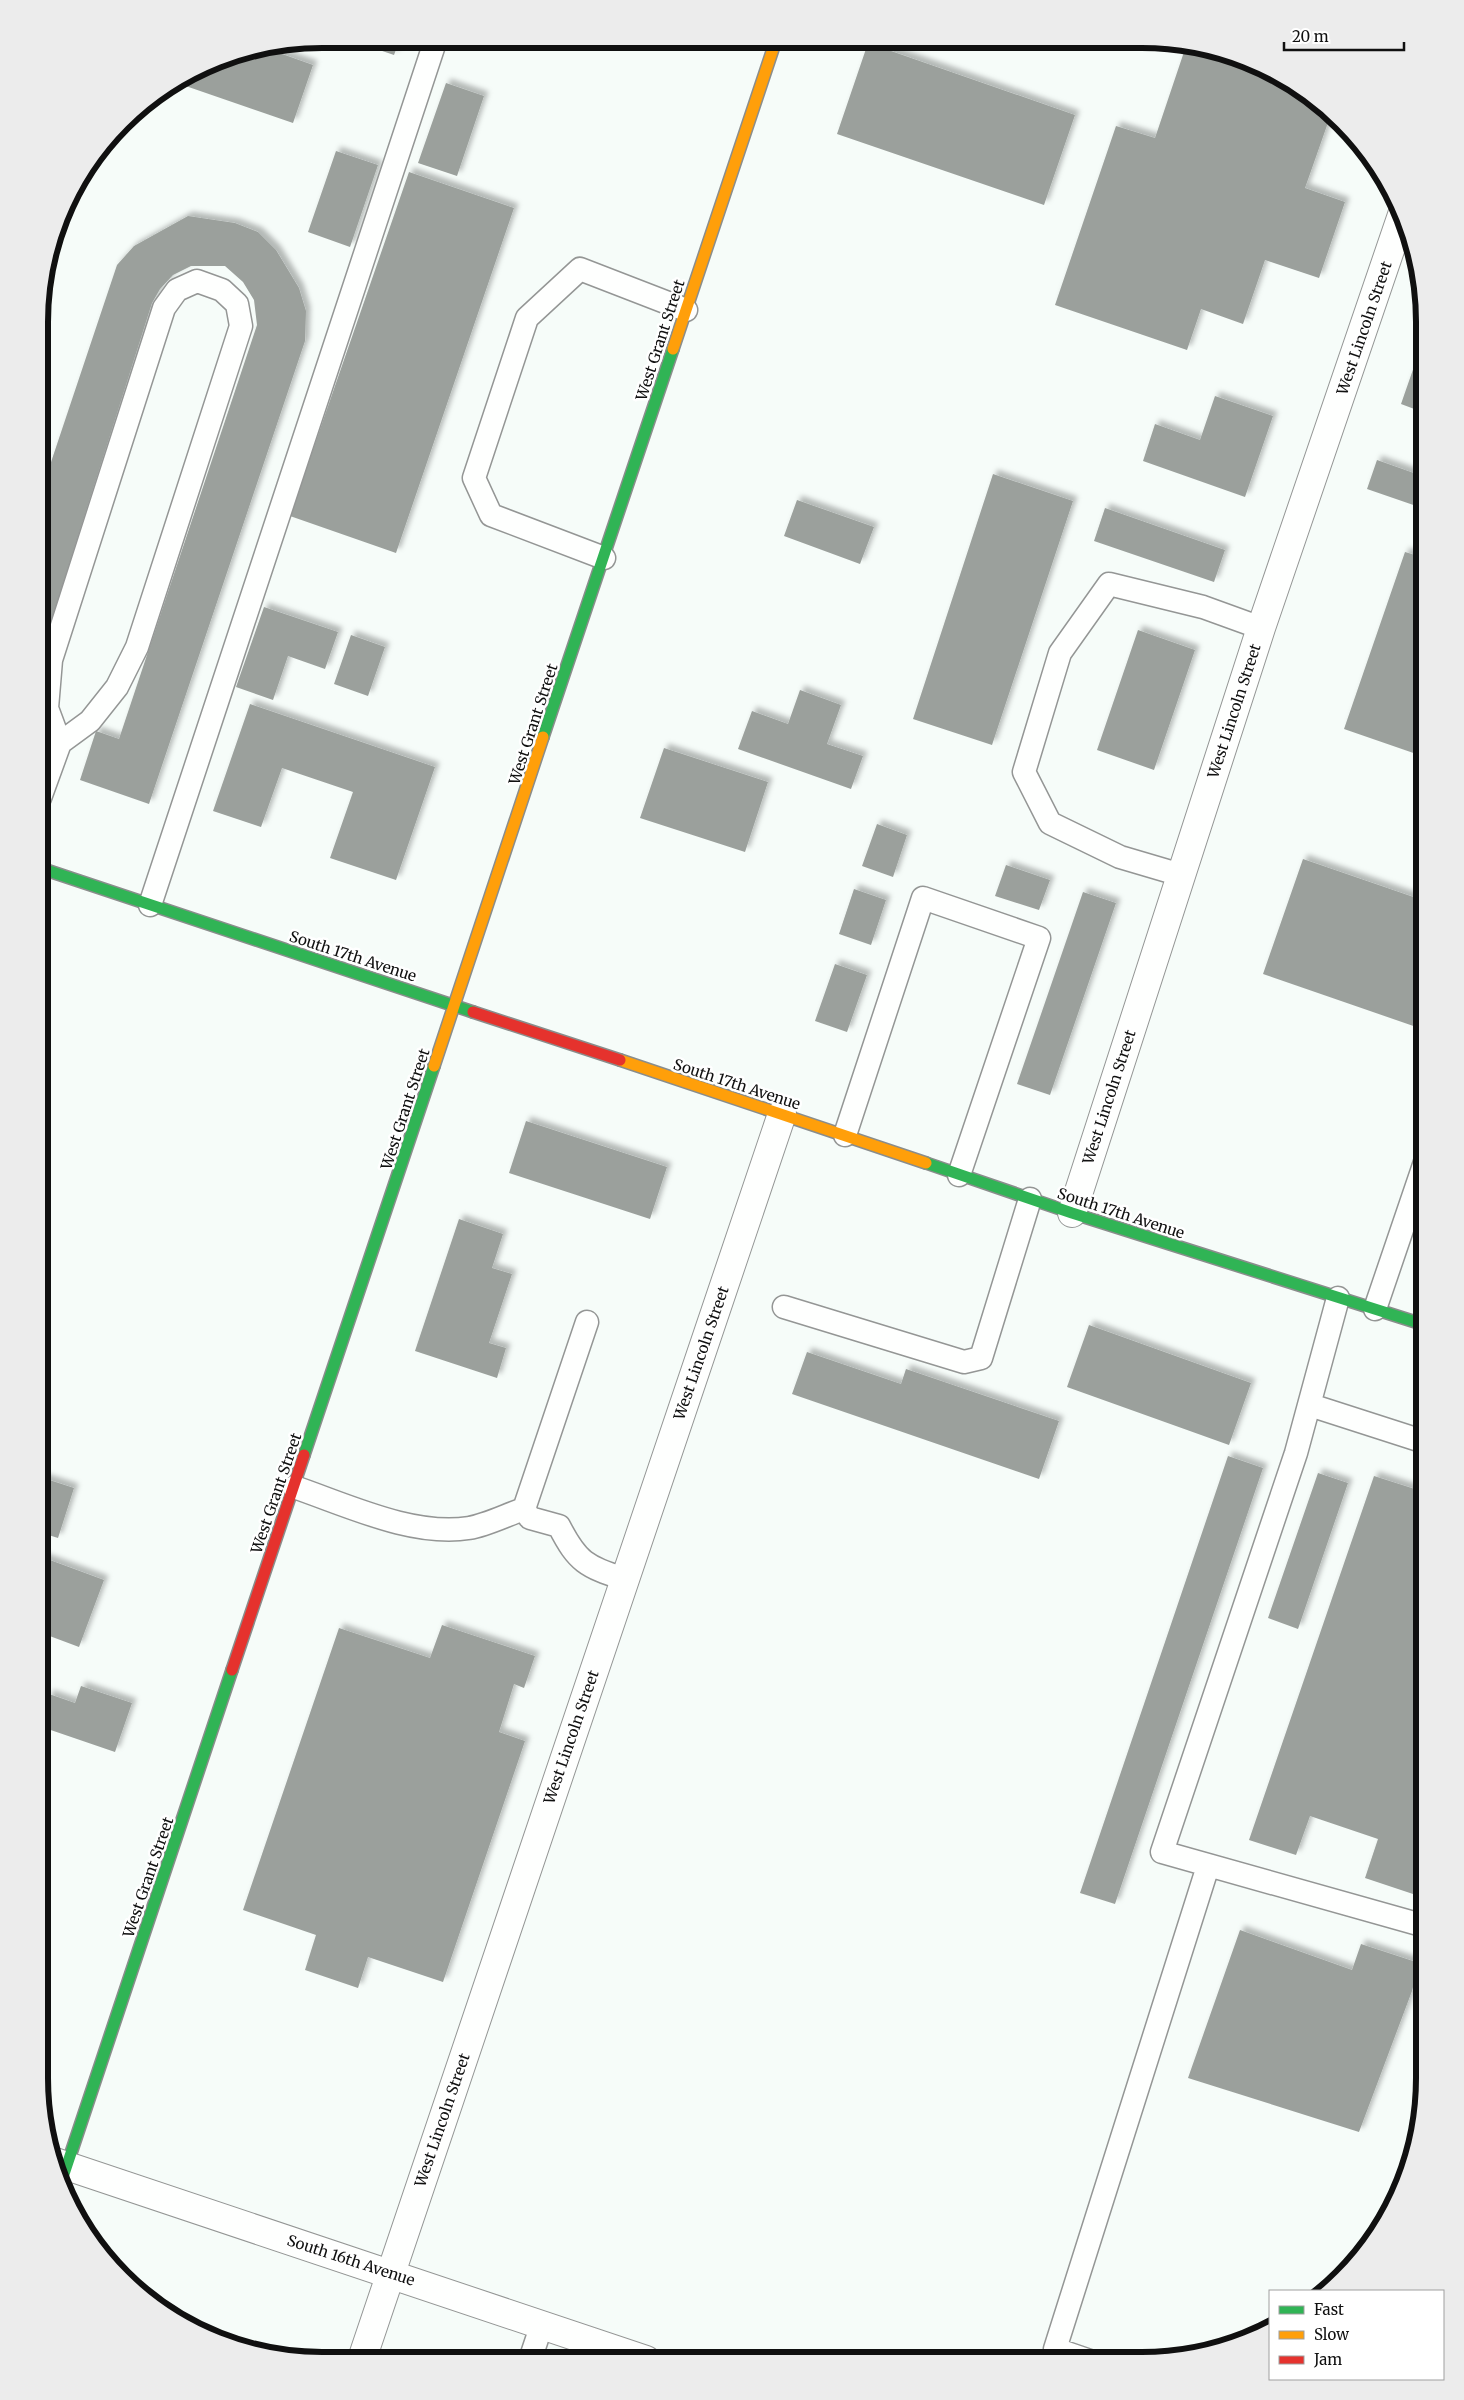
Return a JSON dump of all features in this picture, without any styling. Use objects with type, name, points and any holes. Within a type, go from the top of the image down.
[{"type":"main road","name":"West Grant Street","points":[[62,2168],[294,1488],[774,47]]},
{"type":"main road","name":"South 17th Avenue","points":[[48,871],[782,1114],[1072,1213],[1416,1322]]},
{"type":"street","name":"West Lincoln Street","points":[[1072,1213],[1261,628],[1399,224]]},
{"type":"street","name":"West Lincoln Street","points":[[364,2352],[782,1114]]},
{"type":"street","name":"South 16th Avenue","points":[[64,2172],[390,2273],[623,2352]]},
{"type":"lane","points":[[150,905],[433,47]]},
{"type":"lane","points":[[604,558],[491,515],[474,478],[527,318],[580,269],[686,310]]},
{"type":"lane","points":[[48,696],[51,660],[164,308],[177,290],[197,282],[222,290],[237,304],[241,326],[137,647],[117,687],[90,722],[60,743],[48,776]]},
{"type":"lane","points":[[1181,876],[1120,857],[1050,823],[1024,772],[1060,653],[1109,584],[1203,606],[1261,628]]},
{"type":"lane","points":[[48,711],[60,743]]},
{"type":"lane","points":[[844,1135],[923,898],[994,922],[1039,938],[959,1175]]},
{"type":"lane","points":[[1375,1309],[1416,1188]]},
{"type":"lane","points":[[784,1307],[964,1362],[981,1358],[1030,1198]]},
{"type":"lane","points":[[1338,1298],[1296,1453],[1162,1852],[1416,1924]]},
{"type":"lane","points":[[524,1509],[587,1322]]},
{"type":"lane","points":[[1310,1405],[1416,1439]]},
{"type":"lane","points":[[294,1488],[376,1515],[430,1530],[470,1528],[524,1509]]},
{"type":"lane","points":[[524,1509],[530,1518],[559,1526],[570,1547],[589,1567],[624,1579]]},
{"type":"lane","points":[[1064,2352],[1055,2349],[1208,1866]]},
{"type":"lane","points":[[533,2352],[542,2324]]},
{"type":"building","points":[[370,47],[397,47],[394,55]]},
{"type":"building","points":[[867,47],[880,47],[1075,115],[1044,205],[837,134]]},
{"type":"building","points":[[1184,51],[1214,57],[1247,68],[1280,84],[1323,115],[1329,121],[1305,188],[1345,202],[1319,278],[1265,260],[1243,324],[1201,309],[1187,350],[1055,305],[1116,126],[1155,138]]},
{"type":"building","points":[[276,52],[313,65],[293,123],[183,85],[233,62]]},
{"type":"building","points":[[446,83],[484,96],[457,176],[418,163]]},
{"type":"building","points":[[336,151],[378,165],[350,247],[308,232]]},
{"type":"building","points":[[409,172],[514,208],[396,553],[290,516]]},
{"type":"building","points":[[188,216],[235,223],[258,232],[276,250],[299,288],[306,311],[305,341],[149,804],[80,780],[96,731],[119,739],[257,325],[254,300],[243,282],[225,266],[191,266],[173,275],[160,289],[152,303],[48,631],[48,471],[117,265],[134,246]]},
{"type":"building","points":[[1416,361],[1416,410],[1401,404]]},
{"type":"building","points":[[1215,396],[1273,416],[1245,497],[1143,461],[1155,424],[1200,440]]},
{"type":"building","points":[[1377,460],[1416,474],[1416,506],[1367,489]]},
{"type":"building","points":[[993,474],[1073,501],[992,745],[913,719]]},
{"type":"building","points":[[797,500],[874,527],[860,564],[784,536]]},
{"type":"building","points":[[1105,508],[1225,550],[1214,582],[1094,541]]},
{"type":"building","points":[[1405,552],[1416,555],[1416,754],[1344,729]]},
{"type":"building","points":[[264,607],[338,632],[325,669],[288,656],[273,700],[236,687]]},
{"type":"building","points":[[1138,630],[1195,650],[1154,770],[1097,750]]},
{"type":"building","points":[[351,635],[385,647],[368,696],[334,684]]},
{"type":"building","points":[[800,690],[841,705],[827,744],[863,756],[851,789],[738,749],[752,711],[788,724]]},
{"type":"building","points":[[250,704],[435,767],[396,880],[330,858],[353,792],[282,768],[261,827],[213,811]]},
{"type":"building","points":[[664,748],[768,782],[745,852],[640,818]]},
{"type":"building","points":[[877,824],[907,835],[893,877],[862,866]]},
{"type":"building","points":[[1303,859],[1416,898],[1416,1027],[1263,974]]},
{"type":"building","points":[[1006,865],[1050,880],[1039,910],[995,896]]},
{"type":"building","points":[[854,889],[886,900],[871,945],[839,934]]},
{"type":"building","points":[[1083,892],[1116,903],[1050,1095],[1017,1084]]},
{"type":"building","points":[[835,964],[867,975],[847,1032],[815,1021]]},
{"type":"building","points":[[526,1121],[667,1167],[650,1219],[509,1173]]},
{"type":"building","points":[[459,1219],[503,1234],[492,1268],[512,1274],[489,1343],[506,1348],[497,1378],[415,1351]]},
{"type":"building","points":[[1089,1325],[1251,1383],[1229,1445],[1067,1387]]},
{"type":"building","points":[[807,1352],[901,1384],[906,1369],[1059,1421],[1039,1479],[792,1394]]},
{"type":"building","points":[[1228,1456],[1263,1468],[1115,1904],[1080,1893]]},
{"type":"building","points":[[1318,1473],[1348,1483],[1298,1629],[1268,1618]]},
{"type":"building","points":[[1374,1476],[1416,1489],[1414,1510],[1416,1511],[1416,1895],[1365,1878],[1378,1839],[1310,1816],[1296,1855],[1249,1840]]},
{"type":"building","points":[[48,1480],[74,1488],[58,1538],[48,1535]]},
{"type":"building","points":[[48,1559],[104,1580],[79,1647],[48,1635]]},
{"type":"building","points":[[442,1625],[535,1656],[524,1688],[514,1684],[499,1732],[525,1741],[443,1982],[368,1957],[358,1988],[305,1970],[316,1935],[243,1910],[339,1628],[430,1658]]},
{"type":"building","points":[[81,1686],[132,1703],[115,1752],[48,1729],[49,1694],[75,1703]]},
{"type":"building","points":[[1240,1930],[1352,1970],[1361,1944],[1416,1962],[1416,1975],[1412,1991],[1359,2132],[1188,2078]]},
{"type":"traffic: fast","points":[[543,737],[673,349]]},
{"type":"traffic: fast","points":[[48,871],[473,1012]]},
{"type":"traffic: fast","points":[[304,1455],[434,1066]]},
{"type":"traffic: fast","points":[[926,1163],[1072,1213],[1416,1322]]},
{"type":"traffic: fast","points":[[64,2173],[232,1670]]},
{"type":"traffic: slow","points":[[673,349],[774,47]]},
{"type":"traffic: slow","points":[[434,1066],[543,737]]},
{"type":"traffic: slow","points":[[620,1060],[926,1163]]},
{"type":"traffic: jam","points":[[473,1012],[620,1060]]},
{"type":"traffic: jam","points":[[232,1670],[304,1455]]}]
